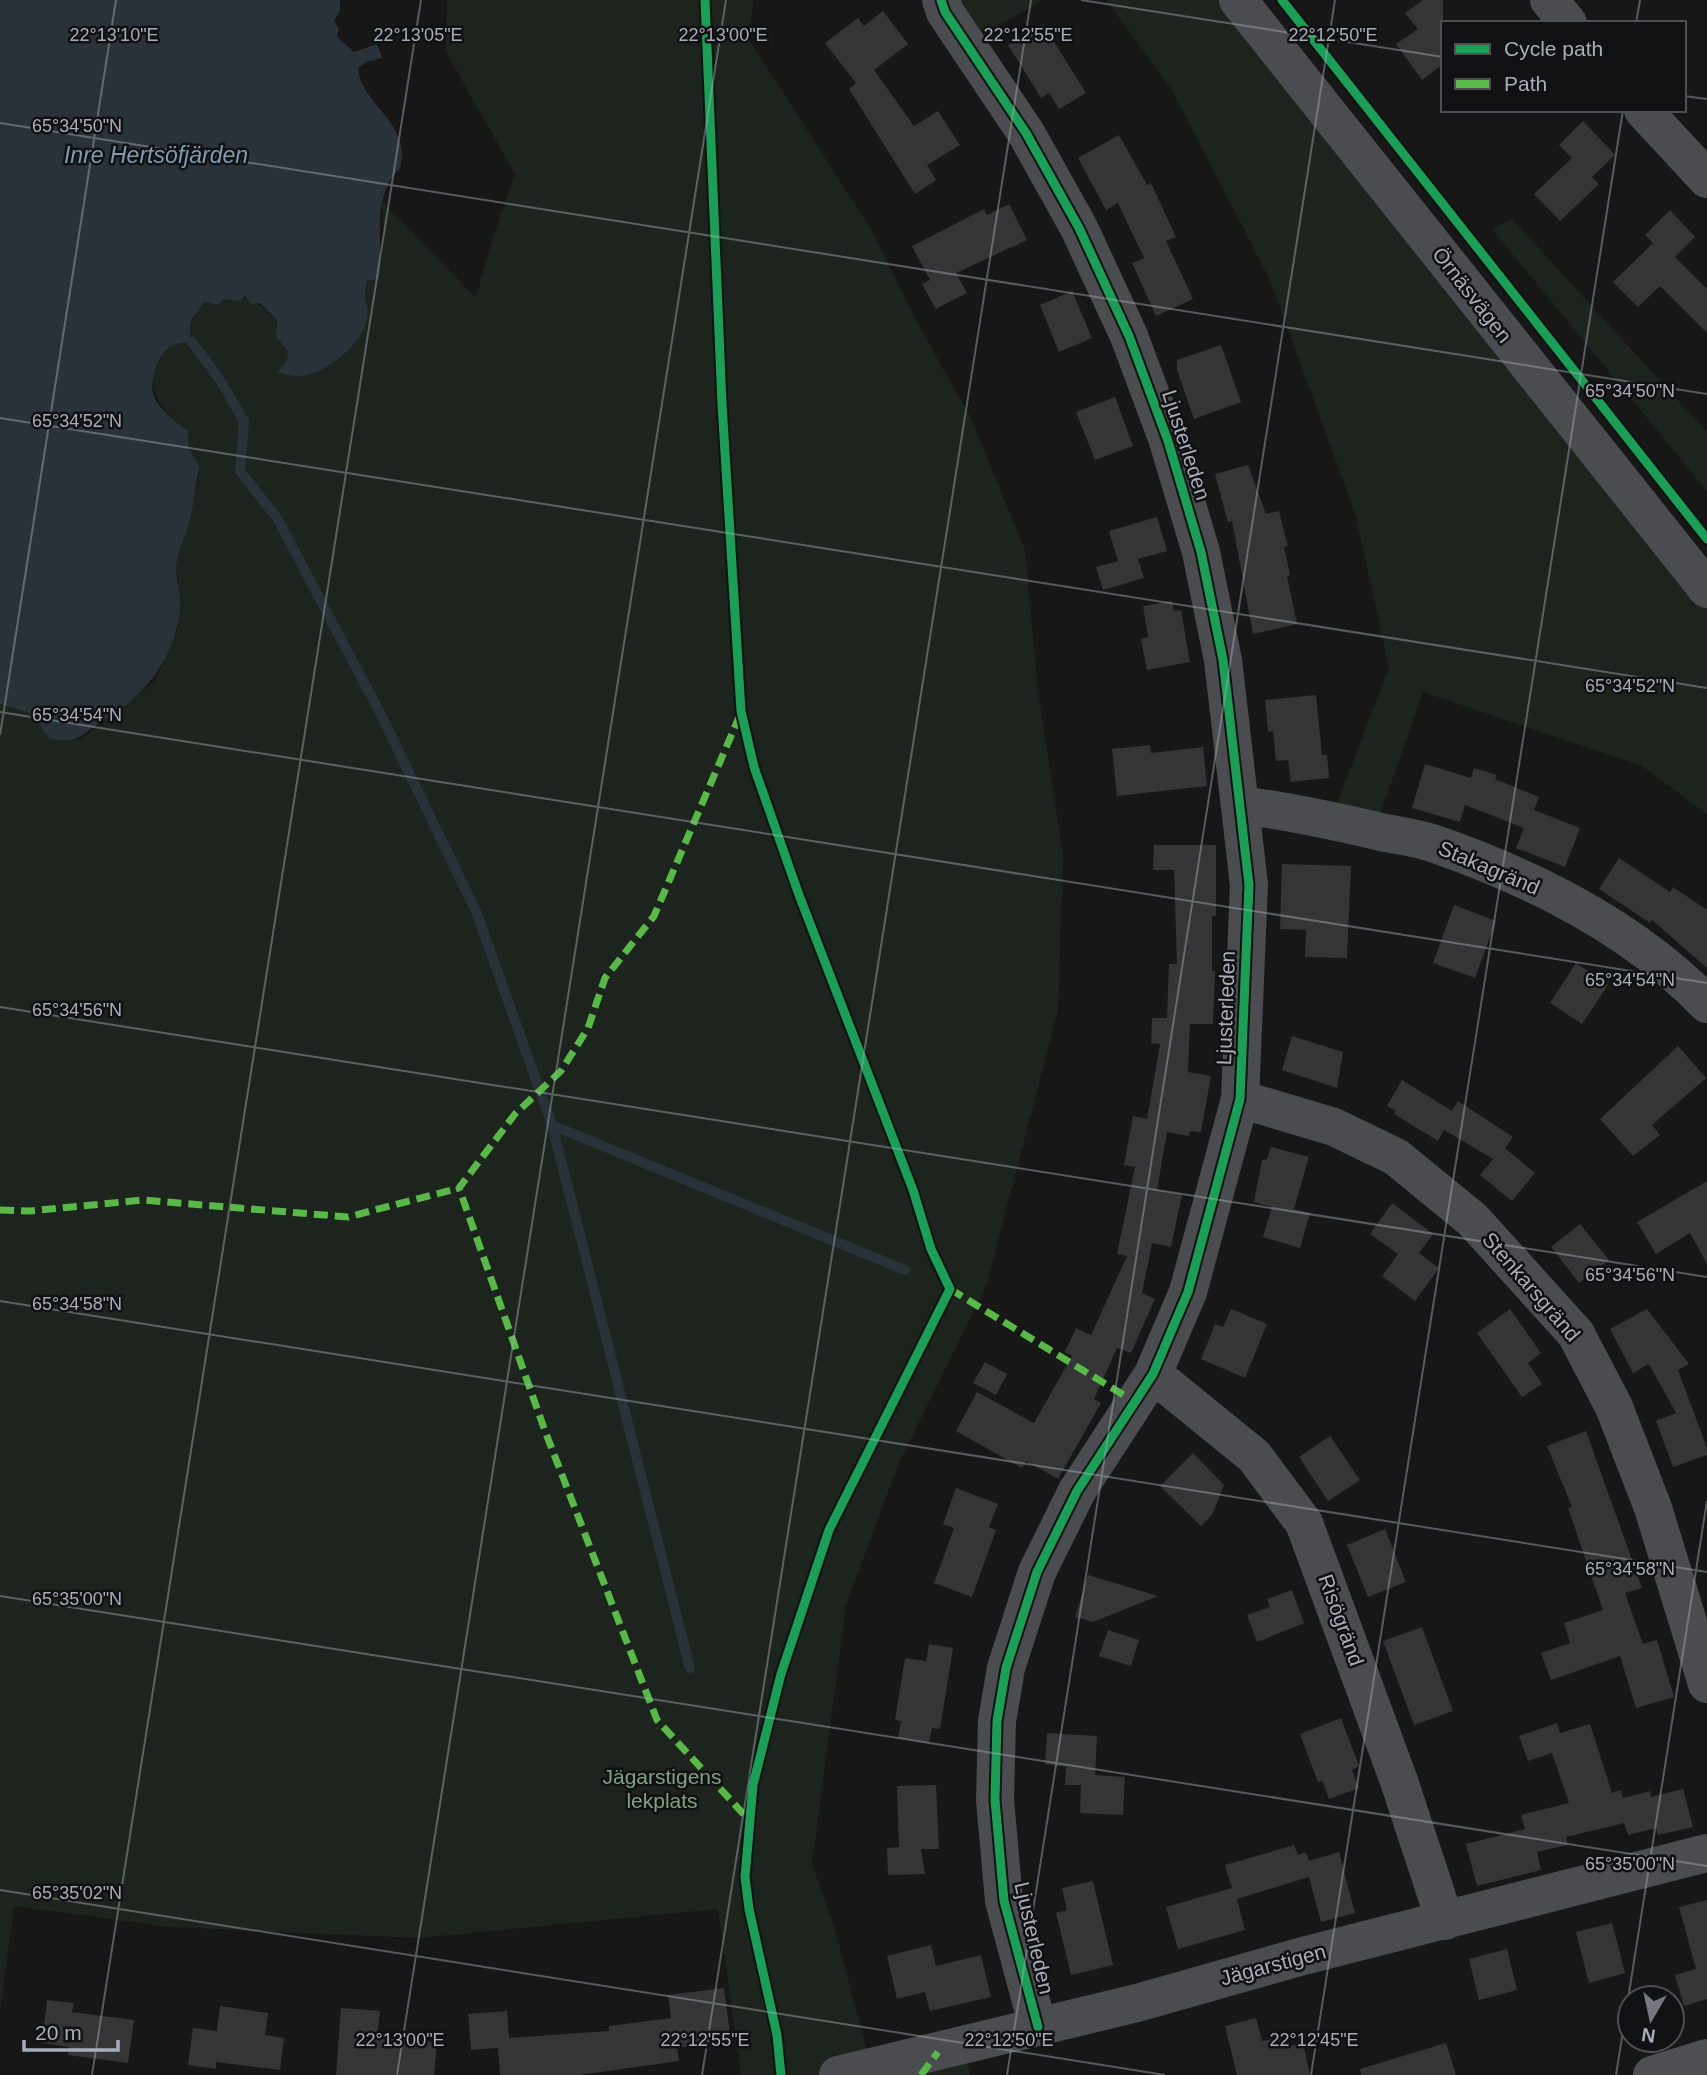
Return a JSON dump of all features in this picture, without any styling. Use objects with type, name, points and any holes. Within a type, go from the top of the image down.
[{"type":"main road","points":[[1651,2075],[1707,2059]]},
{"type":"street","name":"Ljusterleden","points":[[941,0],[945,12],[1026,133],[1079,228],[1129,336],[1168,441],[1201,552],[1223,660],[1249,885],[1240,1099],[1188,1292],[1153,1374],[1077,1491],[1037,1572],[1006,1668],[997,1721],[996,1813],[1004,1901],[1038,2027]]},
{"type":"street","name":"Örnäsvägen","points":[[1238,0],[1707,589]]},
{"type":"street","points":[[1549,0],[1566,21]]},
{"type":"street","points":[[1645,112],[1707,179]]},
{"type":"street","name":"Stakagränd","points":[[1240,805],[1297,813],[1437,844],[1513,876],[1605,923],[1680,976],[1707,1004]]},
{"type":"street","name":"Stenkarsgränd","points":[[1240,1099],[1334,1127],[1396,1157],[1473,1220],[1576,1334],[1614,1407],[1653,1508],[1707,1684]]},
{"type":"street","name":"Risögränd","points":[[1153,1374],[1254,1456],[1304,1523],[1394,1768],[1445,1921]]},
{"type":"street","name":"Jägarstigen","points":[[838,2075],[1038,2027],[1707,1853]]},
{"type":"green space","name":"Jägarstigens lekplats","points":[[447,0],[754,0],[748,38],[872,231],[920,328],[970,416],[1025,550],[1038,691],[1063,855],[1058,1010],[987,1284],[898,1465],[846,1605],[812,1864],[835,1930],[871,2066],[963,2042],[970,2075],[741,2075],[718,1909],[419,1938],[171,1927],[14,1906],[0,2013],[0,704],[30,713],[40,726],[79,740],[115,715],[156,679],[177,631],[180,607],[176,562],[190,519],[200,468],[189,449],[188,431],[169,415],[157,396],[154,375],[157,363],[165,351],[186,334],[201,306],[212,301],[243,298],[264,309],[277,320],[276,336],[289,352],[287,361],[278,371],[301,376],[338,358],[356,342],[367,307],[365,289],[382,256],[382,201],[476,298],[492,240],[515,174],[446,52]]},
{"type":"green space","points":[[940,0],[1043,0],[966,44]]},
{"type":"green space","points":[[1106,0],[1238,0],[1707,589],[1707,814],[1642,766],[1423,692],[1375,829],[1331,819],[1389,668],[1356,516],[1270,280],[1172,90]]},
{"type":"green space","points":[[1512,219],[1707,432],[1707,491],[1492,229]]},
{"type":"water","name":"Inre Hertsöfjärden","points":[[0,0],[340,0],[340,11],[334,21],[339,29],[337,37],[354,52],[377,44],[382,58],[366,62],[358,68],[360,79],[398,136],[402,152],[400,169],[391,180],[381,206],[379,279],[367,281],[367,318],[351,348],[331,364],[309,374],[296,376],[277,372],[287,361],[288,352],[276,336],[277,320],[260,303],[251,304],[245,296],[239,301],[223,299],[219,305],[205,302],[194,316],[191,325],[192,342],[172,346],[159,360],[154,374],[153,395],[167,414],[188,431],[189,449],[200,467],[192,513],[177,560],[180,608],[177,626],[165,659],[144,688],[117,712],[79,737],[68,740],[50,739],[30,713],[0,704]]},
{"type":"building","points":[[1423,0],[1443,0],[1441,66],[1422,80],[1396,44],[1418,29],[1405,13]]},
{"type":"building","points":[[883,11],[908,44],[874,70],[914,126],[938,111],[960,145],[927,165],[936,180],[915,194],[849,89],[856,83],[825,43],[858,18],[864,26]]},
{"type":"building","points":[[1043,24],[1086,93],[1059,109],[1049,93],[1041,98],[1008,45]]},
{"type":"building","points":[[1583,121],[1615,155],[1592,177],[1599,184],[1560,221],[1534,194],[1572,158],[1559,145]]},
{"type":"building","points":[[1119,135],[1147,185],[1151,183],[1176,237],[1166,241],[1193,299],[1156,316],[1132,263],[1144,258],[1118,203],[1106,210],[1078,158]]},
{"type":"building","points":[[1009,204],[1027,240],[956,273],[967,293],[936,309],[922,284],[930,280],[912,246],[984,209],[987,215]]},
{"type":"building","points":[[1670,210],[1695,237],[1675,257],[1707,289],[1707,333],[1660,286],[1638,307],[1613,282],[1653,243],[1645,235]]},
{"type":"building","points":[[1072,291],[1092,338],[1059,352],[1040,305]]},
{"type":"building","points":[[1221,345],[1241,402],[1194,419],[1177,370],[1177,360]]},
{"type":"building","points":[[1115,397],[1133,446],[1095,460],[1076,412]]},
{"type":"building","points":[[1248,465],[1266,514],[1279,511],[1288,546],[1284,547],[1290,575],[1287,576],[1297,624],[1253,634],[1232,521],[1228,522],[1215,474]]},
{"type":"building","points":[[1157,517],[1167,551],[1138,559],[1144,578],[1103,590],[1096,567],[1118,561],[1109,531]]},
{"type":"building","points":[[1172,601],[1174,611],[1181,610],[1190,662],[1147,670],[1141,639],[1148,637],[1143,606]]},
{"type":"building","points":[[1316,695],[1322,755],[1327,755],[1329,778],[1291,782],[1288,760],[1276,761],[1273,731],[1268,732],[1265,700]]},
{"type":"building","points":[[1150,745],[1151,753],[1203,747],[1207,786],[1117,796],[1112,749]]},
{"type":"building","points":[[1425,764],[1471,778],[1474,768],[1497,775],[1495,779],[1539,797],[1534,810],[1580,828],[1565,867],[1516,848],[1524,828],[1465,805],[1460,822],[1412,808]]},
{"type":"building","points":[[1154,845],[1216,845],[1216,916],[1212,916],[1212,971],[1215,971],[1213,1024],[1190,1024],[1188,1072],[1211,1076],[1201,1132],[1190,1131],[1189,1136],[1167,1132],[1157,1190],[1182,1195],[1171,1247],[1152,1243],[1142,1293],[1155,1299],[1131,1353],[1117,1348],[1094,1399],[1101,1403],[1058,1479],[1026,1461],[1022,1468],[956,1431],[977,1392],[1034,1423],[1072,1356],[1065,1352],[1076,1328],[1091,1335],[1127,1256],[1117,1254],[1135,1167],[1124,1165],[1133,1116],[1147,1119],[1160,1044],[1151,1043],[1152,1018],[1167,1018],[1169,964],[1177,964],[1174,870],[1153,870]]},
{"type":"building","points":[[1619,858],[1670,892],[1673,887],[1707,910],[1707,968],[1652,920],[1650,923],[1599,889]]},
{"type":"building","points":[[1282,864],[1351,866],[1347,958],[1305,957],[1306,930],[1280,929]]},
{"type":"building","points":[[1454,905],[1496,921],[1475,978],[1433,963]]},
{"type":"building","points":[[1576,963],[1608,985],[1582,1024],[1550,1003]]},
{"type":"building","points":[[1292,1036],[1343,1052],[1337,1088],[1282,1070]]},
{"type":"building","points":[[1678,1046],[1706,1078],[1652,1125],[1660,1135],[1633,1156],[1600,1119]]},
{"type":"building","points":[[1402,1080],[1452,1111],[1458,1101],[1513,1137],[1505,1148],[1535,1173],[1512,1201],[1480,1175],[1493,1159],[1444,1130],[1438,1141],[1394,1114],[1396,1111],[1387,1106]]},
{"type":"building","points":[[1271,1147],[1309,1157],[1294,1209],[1310,1213],[1300,1248],[1263,1237],[1272,1207],[1254,1202],[1262,1160],[1267,1159]]},
{"type":"building","points":[[1707,1181],[1707,1264],[1690,1233],[1656,1254],[1637,1222]]},
{"type":"building","points":[[1392,1203],[1433,1234],[1419,1253],[1439,1268],[1415,1301],[1382,1276],[1398,1254],[1370,1234]]},
{"type":"building","points":[[1580,1224],[1609,1260],[1579,1283],[1551,1247]]},
{"type":"building","points":[[1231,1309],[1267,1324],[1245,1378],[1201,1359],[1215,1324],[1223,1327]]},
{"type":"building","points":[[1510,1309],[1541,1353],[1528,1363],[1542,1384],[1522,1397],[1477,1333]]},
{"type":"building","points":[[1647,1309],[1689,1364],[1678,1370],[1707,1448],[1707,1455],[1673,1467],[1656,1421],[1676,1413],[1649,1364],[1633,1373],[1610,1329]]},
{"type":"building","points":[[985,1362],[1007,1374],[996,1395],[973,1383]]},
{"type":"building","points":[[1586,1431],[1642,1588],[1625,1593],[1643,1644],[1657,1640],[1674,1697],[1636,1708],[1620,1656],[1551,1680],[1541,1653],[1570,1643],[1564,1623],[1603,1610],[1568,1508],[1572,1507],[1547,1446]]},
{"type":"building","points":[[1330,1436],[1360,1480],[1328,1501],[1299,1457]]},
{"type":"building","points":[[1193,1453],[1224,1485],[1212,1515],[1201,1526],[1160,1486]]},
{"type":"building","points":[[956,1488],[998,1504],[989,1527],[996,1530],[972,1597],[934,1583],[954,1528],[943,1524]]},
{"type":"building","points":[[1385,1529],[1406,1582],[1368,1597],[1347,1545]]},
{"type":"building","points":[[1088,1575],[1158,1596],[1093,1622],[1075,1617]]},
{"type":"building","points":[[1292,1590],[1304,1623],[1257,1642],[1247,1615],[1270,1607],[1267,1599]]},
{"type":"building","points":[[1422,1627],[1453,1711],[1414,1725],[1383,1641]]},
{"type":"building","points":[[1108,1630],[1139,1640],[1131,1666],[1099,1656]]},
{"type":"building","points":[[929,1644],[953,1648],[940,1729],[932,1728],[929,1743],[898,1738],[901,1721],[895,1720],[905,1658],[926,1661]]},
{"type":"building","points":[[1341,1718],[1359,1766],[1352,1770],[1359,1788],[1329,1799],[1322,1780],[1318,1782],[1300,1734]]},
{"type":"building","points":[[1557,1723],[1560,1733],[1590,1724],[1612,1793],[1621,1790],[1623,1798],[1650,1791],[1651,1797],[1683,1789],[1693,1827],[1658,1835],[1656,1828],[1628,1835],[1624,1823],[1566,1837],[1568,1845],[1537,1852],[1541,1870],[1477,1886],[1466,1844],[1525,1829],[1521,1815],[1569,1803],[1552,1753],[1528,1761],[1519,1736]]},
{"type":"building","points":[[1047,1733],[1097,1736],[1095,1775],[1125,1777],[1123,1815],[1080,1813],[1081,1785],[1065,1785],[1066,1767],[1045,1764]]},
{"type":"building","points":[[936,1785],[939,1849],[921,1849],[925,1874],[888,1875],[887,1848],[899,1847],[897,1786]]},
{"type":"building","points":[[1294,1845],[1298,1855],[1306,1852],[1309,1861],[1339,1852],[1355,1913],[1321,1922],[1309,1877],[1237,1899],[1245,1930],[1178,1949],[1166,1907],[1232,1888],[1225,1865]]},
{"type":"building","points":[[1093,1881],[1113,1965],[1071,1975],[1056,1913],[1067,1910],[1062,1888]]},
{"type":"building","points":[[1707,1900],[1707,1999],[1686,2005],[1686,1984],[1678,1984],[1675,1975],[1696,1969],[1679,1907]]},
{"type":"building","points":[[1612,1923],[1625,1973],[1589,1983],[1576,1932]]},
{"type":"building","points":[[931,1945],[936,1966],[981,1955],[991,1997],[930,2011],[925,1992],[897,1999],[887,1956]]},
{"type":"building","points":[[1507,1949],[1517,1990],[1479,2000],[1469,1959]]},
{"type":"building","points":[[724,1988],[731,2041],[677,2048],[679,2061],[579,2075],[500,2075],[498,2048],[471,2050],[468,2014],[507,2011],[509,2038],[609,2031],[609,2026],[671,2018],[668,1995]]},
{"type":"building","points":[[47,2000],[74,2003],[72,2012],[134,2020],[128,2063],[68,2055],[69,2047],[42,2043]]},
{"type":"building","points":[[220,2006],[268,2013],[265,2035],[284,2038],[280,2070],[216,2062],[216,2069],[188,2065],[193,2028],[217,2031]]},
{"type":"building","points":[[341,2008],[380,2011],[377,2037],[437,2042],[434,2075],[336,2075]]},
{"type":"building","points":[[1256,2018],[1262,2041],[1286,2036],[1289,2046],[1303,2043],[1310,2075],[1237,2075],[1225,2026]]},
{"type":"building","points":[[1446,2043],[1456,2075],[1361,2075],[1360,2069]]},
{"type":"waterway","points":[[192,342],[218,377],[244,421],[240,471],[277,518],[379,711],[476,911],[552,1125],[690,1668]]},
{"type":"waterway","points":[[552,1125],[905,1270]]},
{"type":"marked path","points":[[740,715],[654,916],[605,978],[588,1028],[561,1071],[515,1114],[459,1188],[545,1431],[657,1720],[748,1819]]},
{"type":"marked path","points":[[0,1210],[30,1211],[143,1200],[348,1217],[459,1188]]},
{"type":"marked path","points":[[950,1289],[1135,1402]]},
{"type":"marked path","points":[[921,2075],[938,2052]]},
{"type":"cycle path","points":[[705,0],[722,404],[741,711],[754,767],[799,895],[913,1190],[931,1249],[950,1289],[829,1530],[781,1674],[753,1785],[745,1877],[749,1909],[777,2035],[781,2075]]},
{"type":"cycle path","points":[[941,0],[945,12],[1026,133],[1079,228],[1129,336],[1168,441],[1201,552],[1223,660],[1249,885],[1240,1099],[1188,1292],[1153,1374],[1077,1491],[1037,1572],[1006,1668],[997,1721],[995,1800],[1004,1901],[1038,2027]]},
{"type":"cycle path","points":[[1282,0],[1707,539]]}]
